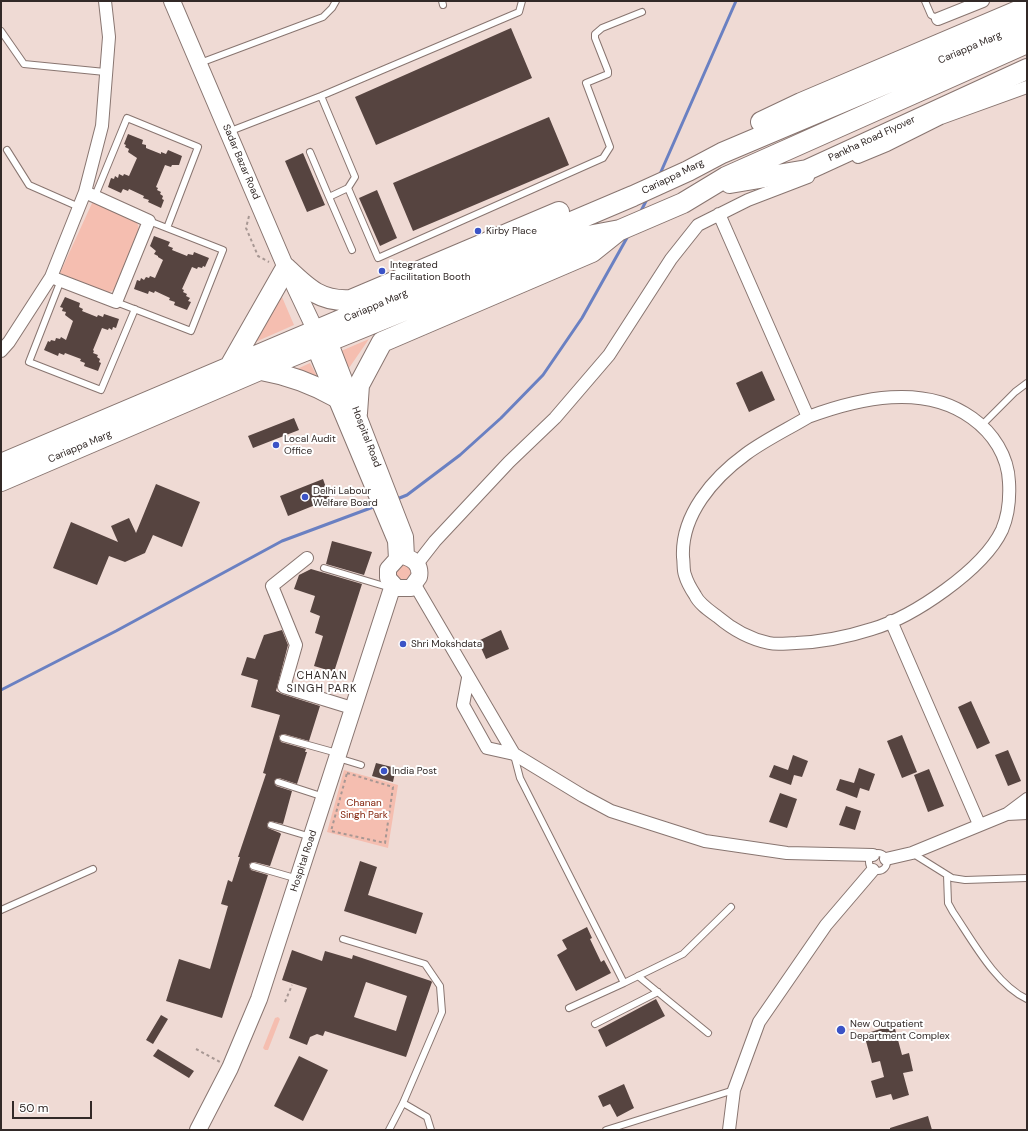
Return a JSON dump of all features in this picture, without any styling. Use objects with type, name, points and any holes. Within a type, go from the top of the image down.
[{"type":"main road","points":[[722,153],[737,135],[801,103],[1027,7]]},
{"type":"main road","name":"Cariappa Marg","points":[[1,464],[88,436],[261,370],[316,335],[633,196],[688,171],[722,153],[1027,24]]},
{"type":"main road","name":"Cariappa Marg","points":[[1,481],[88,436],[229,368],[588,236],[620,230],[683,203],[726,177],[1027,44]]},
{"type":"main road","name":"Pankha Road Flyover","points":[[709,187],[806,170],[1027,69]]},
{"type":"main road","points":[[229,368],[280,266],[316,294],[333,300],[351,300],[586,201],[633,196]]},
{"type":"main road","points":[[357,413],[359,385],[382,342],[592,252],[620,230]]},
{"type":"main road","points":[[261,370],[290,376],[315,385],[336,397]]},
{"type":"street","points":[[4,343],[56,279],[79,207],[90,194],[102,126],[105,72],[109,37],[105,1]]},
{"type":"street","name":"Sadar Bazar Road","points":[[172,1],[228,132],[280,266],[316,335]]},
{"type":"street","points":[[938,19],[983,1]]},
{"type":"street","points":[[407,560],[420,573],[414,585],[402,589],[393,587],[388,578],[388,569],[407,560],[440,535],[509,462],[555,418],[604,361],[671,259],[698,225],[719,214],[887,145],[941,118],[1027,87]]},
{"type":"street","points":[[56,279],[116,302],[149,221],[90,194]]},
{"type":"street","points":[[719,214],[808,417]]},
{"type":"street","name":"Hospital Road","points":[[316,335],[336,397],[379,486],[396,528],[405,537],[407,560]]},
{"type":"street","name":"Hospital Road","points":[[316,335],[357,413],[379,486]]},
{"type":"street","points":[[879,398],[922,398],[943,402],[965,412],[982,425],[1002,452],[1009,475],[1010,504],[1002,530],[989,551],[952,586],[929,601],[873,629],[818,642],[770,643],[733,630],[697,599],[684,573],[683,545],[689,519],[704,495],[724,473],[746,454],[808,417],[839,405],[879,398]]},
{"type":"street","points":[[307,558],[272,586],[296,645],[284,687],[352,708]]},
{"type":"street","points":[[414,585],[514,754]]},
{"type":"street","name":"Hospital Road","points":[[198,1130],[230,1068],[258,999],[299,879],[352,708],[393,587]]},
{"type":"street","points":[[891,621],[980,824]]},
{"type":"street","points":[[468,678],[463,705],[487,748],[514,754],[611,811],[705,841],[787,853],[873,855]]},
{"type":"street","points":[[886,859],[912,853],[1007,814],[1027,799]]},
{"type":"street","points":[[1007,814],[1027,813]]},
{"type":"street","points":[[729,1130],[734,1090],[759,1022],[826,925],[873,870]]},
{"type":"lane","points":[[199,64],[324,16],[332,8],[336,1]]},
{"type":"lane","points":[[228,132],[321,96],[519,12],[522,1]]},
{"type":"lane","points":[[925,1],[931,15],[938,19]]},
{"type":"lane","points":[[348,188],[378,258],[603,158],[610,147],[586,83],[608,74],[595,38],[595,34],[602,28],[642,12]]},
{"type":"lane","points":[[1,31],[24,64],[105,72]]},
{"type":"lane","points":[[321,96],[355,177],[348,188],[329,197]]},
{"type":"lane","points":[[90,194],[127,118],[198,147],[167,228]]},
{"type":"lane","points":[[7,150],[29,185],[79,207]]},
{"type":"lane","points":[[310,152],[352,250]]},
{"type":"lane","points":[[116,302],[191,331],[222,250],[149,221]]},
{"type":"lane","points":[[56,279],[29,362],[101,390],[135,309]]},
{"type":"lane","points":[[982,425],[1015,392],[1027,383]]},
{"type":"lane","points":[[324,568],[393,587]]},
{"type":"lane","points":[[283,738],[361,765]]},
{"type":"lane","points":[[514,754],[520,778],[624,983]]},
{"type":"lane","points":[[278,782],[325,797]]},
{"type":"lane","points":[[271,825],[312,838]]},
{"type":"lane","points":[[912,853],[947,876],[965,880],[1027,878]]},
{"type":"lane","points":[[881,854],[886,859],[886,865],[882,870],[873,870],[869,862],[873,855],[881,854]]},
{"type":"lane","points":[[253,866],[299,879]]},
{"type":"lane","points":[[1,910],[93,869]]},
{"type":"lane","points":[[947,876],[948,903],[953,912],[1001,980],[1016,994],[1027,999]]},
{"type":"lane","points":[[569,1008],[683,954],[731,907]]},
{"type":"lane","points":[[343,939],[425,964],[440,986],[442,1012],[403,1103],[389,1130]]},
{"type":"lane","points":[[638,976],[708,1033]]},
{"type":"lane","points":[[595,1024],[658,992]]},
{"type":"lane","points":[[606,1130],[734,1090]]},
{"type":"lane","points":[[403,1103],[427,1117],[432,1130]]},
{"type":"path","points":[[250,212],[246,228],[258,256],[280,266]]},
{"type":"path","points":[[347,773],[393,787],[385,843],[331,831],[332,827],[347,773]]},
{"type":"path","points":[[285,1002],[292,985]]},
{"type":"path","points":[[196,1050],[230,1068]]},
{"type":"green space","points":[[93,201],[137,222],[139,229],[114,290],[107,293],[60,273]]},
{"type":"green space","points":[[279,290],[294,325],[253,343]]},
{"type":"green space","points":[[369,339],[349,368],[341,351]]},
{"type":"green space","points":[[310,363],[318,378],[297,369]]},
{"type":"green space","points":[[403,565],[410,570],[411,573],[406,580],[403,581],[396,576],[395,573],[400,566]]},
{"type":"green space","name":"Chanan Singh Park","points":[[344,770],[398,785],[388,848],[327,832]]},
{"type":"green space","points":[[278,1017],[280,1019],[268,1050],[265,1050],[263,1048],[275,1018]]},
{"type":"building","points":[[511,28],[532,78],[376,145],[355,97]]},
{"type":"building","points":[[549,117],[569,165],[413,231],[393,183]]},
{"type":"building","points":[[128,134],[143,140],[142,144],[146,145],[146,148],[161,154],[161,152],[166,154],[168,150],[182,156],[179,165],[172,165],[171,167],[165,165],[156,187],[158,188],[157,190],[161,192],[160,194],[163,196],[162,199],[164,200],[161,208],[148,202],[149,200],[143,198],[144,196],[129,189],[128,191],[123,189],[121,193],[108,187],[111,178],[114,179],[115,176],[118,178],[119,174],[129,176],[137,158],[128,152],[129,149],[125,147],[126,145],[124,144]]},
{"type":"building","points":[[303,153],[325,205],[307,212],[285,161]]},
{"type":"building","points":[[377,190],[397,238],[380,246],[359,198]]},
{"type":"building","points":[[154,236],[170,242],[168,246],[173,248],[172,250],[187,256],[188,254],[193,255],[194,252],[209,258],[205,267],[198,267],[197,269],[192,267],[182,289],[184,290],[183,292],[187,294],[186,296],[190,298],[188,301],[191,302],[187,310],[174,305],[175,302],[169,300],[170,298],[155,291],[154,293],[149,291],[148,294],[134,289],[137,280],[140,281],[141,278],[144,280],[146,277],[149,278],[150,276],[155,278],[163,260],[154,254],[156,251],[150,246]]},
{"type":"building","points":[[65,297],[80,303],[79,307],[83,309],[82,311],[97,317],[98,315],[103,317],[104,314],[119,319],[116,328],[113,327],[112,330],[109,328],[108,330],[102,328],[93,350],[93,353],[98,355],[97,357],[100,359],[99,362],[101,363],[98,371],[84,366],[85,363],[80,361],[81,359],[65,353],[64,355],[59,353],[58,356],[44,350],[48,341],[55,341],[56,338],[60,339],[61,337],[66,340],[73,321],[65,315],[66,312],[62,311],[63,308],[60,307]]},
{"type":"building","points":[[762,371],[775,400],[749,412],[736,383]]},
{"type":"building","points":[[294,418],[299,430],[253,448],[248,436]]},
{"type":"building","name":"Delhi Labour Welfare Board","points":[[323,479],[330,499],[288,516],[280,496]]},
{"type":"building","points":[[156,484],[200,502],[182,547],[153,535],[145,553],[125,562],[109,556],[97,585],[53,568],[71,522],[118,542],[111,526],[129,518],[136,533]]},
{"type":"building","points":[[332,541],[372,552],[364,575],[326,564]]},
{"type":"building","points":[[311,569],[362,584],[334,672],[314,666],[323,636],[315,633],[320,616],[310,612],[315,596],[294,589],[299,575]]},
{"type":"building","points":[[282,630],[288,645],[276,691],[320,706],[309,741],[284,734],[279,736],[281,742],[306,749],[305,752],[307,752],[297,784],[279,778],[274,781],[276,786],[292,791],[283,824],[270,821],[267,824],[268,828],[281,834],[270,866],[254,862],[249,864],[251,870],[268,875],[222,1018],[166,1001],[179,959],[210,969],[228,906],[221,904],[228,880],[232,882],[240,857],[238,857],[266,774],[263,773],[280,715],[251,707],[258,680],[241,675],[247,657],[255,659],[264,635]]},
{"type":"building","points":[[501,630],[509,649],[486,659],[478,641]]},
{"type":"building","points":[[971,701],[990,743],[977,749],[958,707]]},
{"type":"building","points":[[902,735],[917,772],[902,778],[887,741]]},
{"type":"building","points":[[1008,750],[1021,781],[1008,786],[995,755]]},
{"type":"building","points":[[793,755],[808,761],[802,777],[794,775],[791,785],[769,777],[774,765],[788,770]]},
{"type":"building","points":[[376,763],[396,768],[393,782],[372,776]]},
{"type":"building","points":[[859,768],[875,774],[869,791],[860,788],[857,798],[836,790],[840,779],[854,783]]},
{"type":"building","points":[[929,769],[944,806],[928,812],[914,775]]},
{"type":"building","points":[[780,793],[797,799],[787,828],[769,822]]},
{"type":"building","points":[[846,806],[861,811],[855,830],[839,825]]},
{"type":"building","points":[[360,861],[377,867],[368,895],[423,913],[416,934],[344,911]]},
{"type":"building","points":[[587,927],[592,938],[590,939],[601,962],[604,960],[611,973],[576,991],[557,955],[567,949],[562,940]]},
{"type":"building","points":[[292,950],[322,961],[325,951],[352,959],[353,955],[432,982],[406,1057],[325,1031],[323,1036],[317,1034],[310,1037],[307,1045],[289,1038],[307,988],[282,980]],"holes":[[[366,982],[407,996],[396,1031],[354,1017]]]},
{"type":"building","points":[[656,999],[665,1016],[606,1047],[598,1030]]},
{"type":"building","points":[[161,1015],[168,1019],[153,1044],[146,1040]]},
{"type":"building","points":[[894,1025],[902,1055],[909,1053],[913,1071],[903,1073],[909,1095],[893,1100],[891,1094],[876,1098],[871,1081],[884,1077],[880,1061],[872,1063],[864,1034]]},
{"type":"building","points":[[158,1049],[194,1071],[189,1078],[153,1056]]},
{"type":"building","points":[[299,1056],[328,1070],[303,1121],[274,1106]]},
{"type":"building","points":[[624,1084],[634,1108],[617,1117],[610,1104],[603,1107],[598,1096]]},
{"type":"building","points":[[928,1116],[932,1130],[890,1130],[890,1128]]},
{"type":"waterway","points":[[660,174],[736,1]]},
{"type":"waterway","points":[[640,213],[647,199]]},
{"type":"waterway","points":[[397,499],[407,495],[460,455],[501,418],[543,375],[582,318],[628,236]]},
{"type":"waterway","points":[[1,690],[116,631],[282,541],[376,506]]},
{"type":"place","name":"Kirby Place","points":[[478,231]]},
{"type":"place","name":"Integrated Facilitation Booth","points":[[382,271]]},
{"type":"place","name":"Local Audit Office","points":[[276,445]]},
{"type":"place","name":"Delhi Labour Welfare Board","points":[[305,497]]},
{"type":"place","name":"Shri Mokshdata","points":[[403,644]]},
{"type":"place","name":"India Post","points":[[384,771]]},
{"type":"place","name":"New Outpatient Department Complex","points":[[841,1030]]},
{"type":"district","name":"CHANAN SINGH PARK","points":[[322,682]]}]
